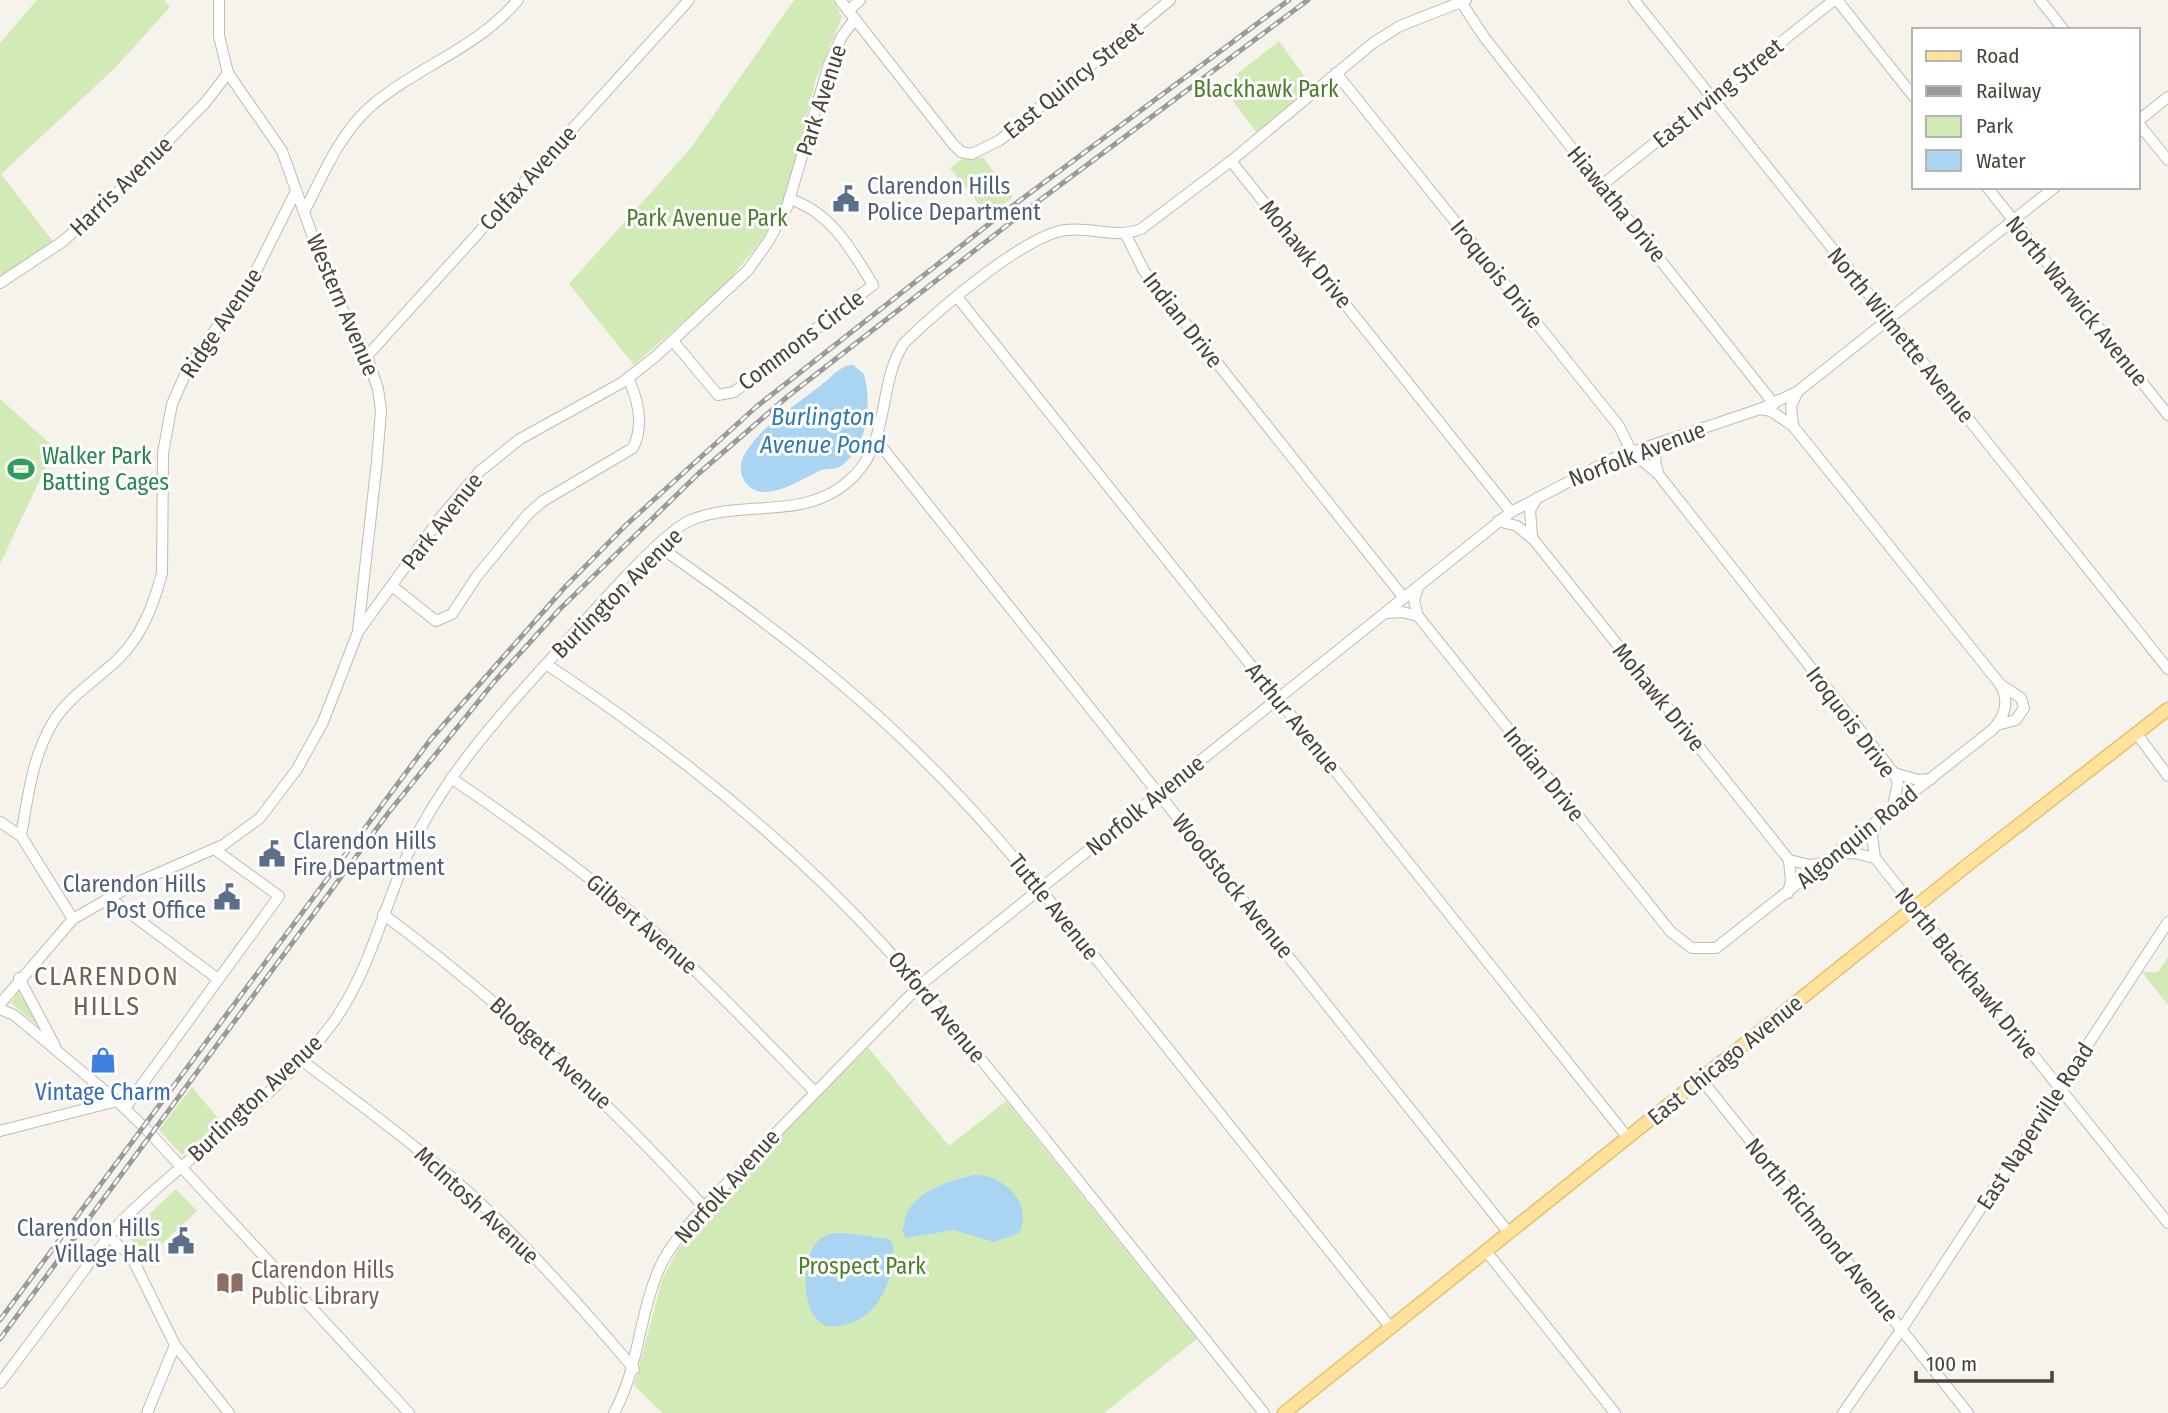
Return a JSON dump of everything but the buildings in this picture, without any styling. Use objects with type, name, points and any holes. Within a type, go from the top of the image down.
[{"type":"main road","name":"East Chicago Avenue","points":[[1284,1413],[2168,709]]},
{"type":"street","name":"Western Avenue","points":[[219,0],[219,36],[228,74],[282,150],[335,298],[367,356],[376,379],[381,410],[358,632]]},
{"type":"street","points":[[304,212],[335,152],[362,116],[399,86],[471,43],[518,0]]},
{"type":"street","name":"Colfax Avenue","points":[[367,356],[689,0]]},
{"type":"street","points":[[840,0],[851,15]]},
{"type":"street","name":"Park Avenue","points":[[0,1006],[19,978],[73,919],[108,897],[235,838],[260,818],[296,769],[327,713],[358,632],[449,508],[490,461],[520,439],[628,379],[673,341],[748,270],[776,229],[789,199],[829,64],[860,0]]},
{"type":"street","name":"East Quincy Street","points":[[851,15],[953,145],[961,152],[972,155],[1000,140],[1170,0]]},
{"type":"street","name":"North Wilmette Avenue","points":[[1634,0],[2168,669]]},
{"type":"street","points":[[1836,0],[1912,95]]},
{"type":"street","name":"East Irving Street","points":[[1602,185],[1836,0]]},
{"type":"street","points":[[2040,0],[2062,28]]},
{"type":"street","points":[[1126,235],[1159,216],[1231,161],[1336,73],[1400,26],[1464,1]]},
{"type":"street","name":"Hiawatha Drive","points":[[1464,1],[1484,37],[1774,404]]},
{"type":"street","name":"Iroquois Drive","points":[[1336,73],[1619,426],[1631,451],[1658,474],[1894,773],[1897,796],[1892,810]]},
{"type":"street","name":"Harris Avenue","points":[[0,283],[62,242],[113,198],[205,103],[228,74]]},
{"type":"street","points":[[2140,120],[2168,97]]},
{"type":"street","points":[[2140,125],[2168,160]]},
{"type":"street","name":"Mohawk Drive","points":[[1231,161],[1511,512]]},
{"type":"street","name":"North Warwick Avenue","points":[[1989,189],[2168,415]]},
{"type":"street","name":"Norfolk Avenue","points":[[614,1413],[634,1368],[657,1273],[672,1247],[704,1207],[920,985],[1511,512],[1539,495],[1631,451],[1760,410],[1797,393],[2052,189]]},
{"type":"street","name":"Ridge Avenue","points":[[21,835],[33,772],[54,722],[76,694],[126,651],[142,628],[156,594],[162,561],[165,430],[176,394],[197,354],[253,277],[296,191]]},
{"type":"street","name":"Commons Circle","points":[[673,341],[718,395],[734,393],[873,285],[857,258],[825,217],[806,204],[789,199]]},
{"type":"street","name":"Burlington Avenue","points":[[0,1384],[124,1218],[301,1060],[332,1024],[353,991],[413,843],[451,778],[547,664],[658,546],[682,525],[700,517],[784,509],[816,502],[853,478],[877,441],[898,352],[913,334],[1021,249],[1054,233],[1076,230],[1126,235]]},
{"type":"street","name":"Indian Drive","points":[[1126,235],[1144,271],[1404,598]]},
{"type":"street","name":"Arthur Avenue","points":[[958,298],[1628,1138]]},
{"type":"street","points":[[392,586],[436,621],[452,614],[477,576],[528,514],[543,501],[633,448],[639,435],[640,422],[636,396],[628,379]]},
{"type":"street","points":[[1793,426],[1791,406],[1797,393]]},
{"type":"street","points":[[1760,410],[1771,411],[1793,426],[2000,684],[2021,698],[2024,708],[2016,720],[1997,725]]},
{"type":"street","points":[[1658,474],[1654,458],[1658,446],[1671,438]]},
{"type":"street","name":"Woodstock Avenue","points":[[877,441],[1509,1233]]},
{"type":"street","points":[[1534,540],[1529,531],[1530,510],[1539,495]]},
{"type":"street","name":"Mohawk Drive","points":[[1498,522],[1517,526],[1534,540],[1789,860]]},
{"type":"street","name":"Tuttle Avenue","points":[[658,546],[776,630],[863,702],[970,807],[1040,889],[1391,1328]]},
{"type":"street","points":[[1385,614],[1402,612],[1418,616],[1414,601],[1418,587]]},
{"type":"street","name":"Indian Drive","points":[[1418,616],[1671,932],[1685,945],[1699,950]]},
{"type":"street","name":"Oxford Avenue","points":[[547,664],[631,721],[747,813],[829,889],[920,985],[1264,1413]]},
{"type":"street","name":"Algonquin Road","points":[[1699,950],[1723,945],[1997,725],[2005,710],[2006,698],[2000,684]]},
{"type":"street","points":[[2137,734],[2168,776]]},
{"type":"street","points":[[1894,773],[1918,780],[1931,779]]},
{"type":"street","name":"Gilbert Avenue","points":[[451,778],[559,854],[647,926],[711,986],[815,1092]]},
{"type":"street","points":[[0,822],[21,835],[73,919]]},
{"type":"street","points":[[1837,855],[1854,853],[1875,858],[1872,835],[1875,824]]},
{"type":"street","points":[[125,1108],[279,896],[214,849]]},
{"type":"street","name":"North Blackhawk Drive","points":[[1875,858],[2168,1223]]},
{"type":"street","points":[[1787,893],[1791,881],[1789,860],[1810,865],[1826,863]]},
{"type":"street","points":[[108,897],[218,979]]},
{"type":"street","name":"Blodgett Avenue","points":[[383,914],[482,990],[558,1056],[621,1118],[704,1207]]},
{"type":"street","name":"East Naperville Road","points":[[1843,1413],[1901,1330],[2168,922]]},
{"type":"street","points":[[19,978],[46,1023],[57,1049]]},
{"type":"street","points":[[0,1006],[57,1049],[125,1108],[409,1413]]},
{"type":"street","name":"McIntosh Avenue","points":[[301,1060],[402,1136],[467,1191],[570,1295],[634,1368]]},
{"type":"street","name":"North Richmond Avenue","points":[[1701,1079],[1968,1413]]},
{"type":"street","points":[[0,1131],[117,1101]]},
{"type":"street","points":[[109,1237],[125,1249],[138,1266],[175,1345],[229,1413]]},
{"type":"street","points":[[1486,1251],[1615,1413]]},
{"type":"street","points":[[147,1413],[175,1345]]},
{"type":"green space","points":[[37,0],[164,0],[170,7],[115,68],[1,174],[55,244],[0,280],[0,43]]},
{"type":"green space","name":"Park Avenue Park","points":[[794,0],[833,0],[842,17],[816,79],[787,196],[766,235],[725,285],[634,365],[569,284],[690,149]]},
{"type":"green space","name":"Blackhawk Park","points":[[1279,41],[1313,88],[1257,133],[1222,86]]},
{"type":"green space","points":[[963,158],[983,158],[1013,197],[988,216],[950,168]]},
{"type":"green space","points":[[0,399],[55,448],[0,564]]},
{"type":"green space","points":[[2168,957],[2168,1005],[2142,972],[2158,972]]},
{"type":"green space","points":[[18,991],[42,1024],[41,1028],[11,1003]]},
{"type":"green space","name":"Prospect Park","points":[[867,1046],[949,1146],[1006,1101],[1197,1339],[1104,1413],[662,1413],[634,1385],[662,1280],[677,1251],[705,1215]]},
{"type":"green space","points":[[192,1087],[221,1122],[182,1155],[159,1130]]},
{"type":"green space","points":[[176,1189],[197,1211],[148,1257],[127,1235]]},
{"type":"water","name":"Burlington Avenue Pond","points":[[853,365],[864,374],[868,398],[862,438],[849,459],[839,467],[821,470],[780,490],[759,491],[750,487],[743,478],[741,467],[744,456],[757,438],[778,417],[836,372],[845,366]]},
{"type":"water","points":[[974,1175],[995,1180],[1013,1193],[1022,1212],[1023,1222],[1019,1233],[994,1242],[954,1230],[906,1238],[902,1231],[905,1217],[918,1199],[935,1188]]},
{"type":"water","points":[[844,1233],[889,1239],[893,1245],[891,1270],[882,1295],[867,1314],[844,1325],[827,1326],[815,1317],[810,1307],[807,1267],[815,1244],[830,1234]]},
{"type":"railway","points":[[0,1320],[431,739],[565,587],[626,525],[756,407],[1003,213],[1289,0]]},
{"type":"railway","points":[[0,1339],[389,812],[494,682],[560,609],[698,474],[787,397],[1024,212],[1308,0]]},
{"type":"place","name":"Clarendon Hills Police Department","points":[[846,199]]},
{"type":"place","name":"Walker Park Batting Cages","points":[[21,469]]},
{"type":"place","name":"Clarendon Hills Fire Department","points":[[272,854]]},
{"type":"place","name":"Clarendon Hills Post Office","points":[[227,897]]},
{"type":"place","name":"Vintage Charm","points":[[103,1060]]},
{"type":"place","name":"Clarendon Hills Village Hall","points":[[181,1241]]},
{"type":"place","name":"Clarendon Hills Public Library","points":[[230,1283]]},
{"type":"district","name":"CLARENDON HILLS","points":[[107,990]]}]
